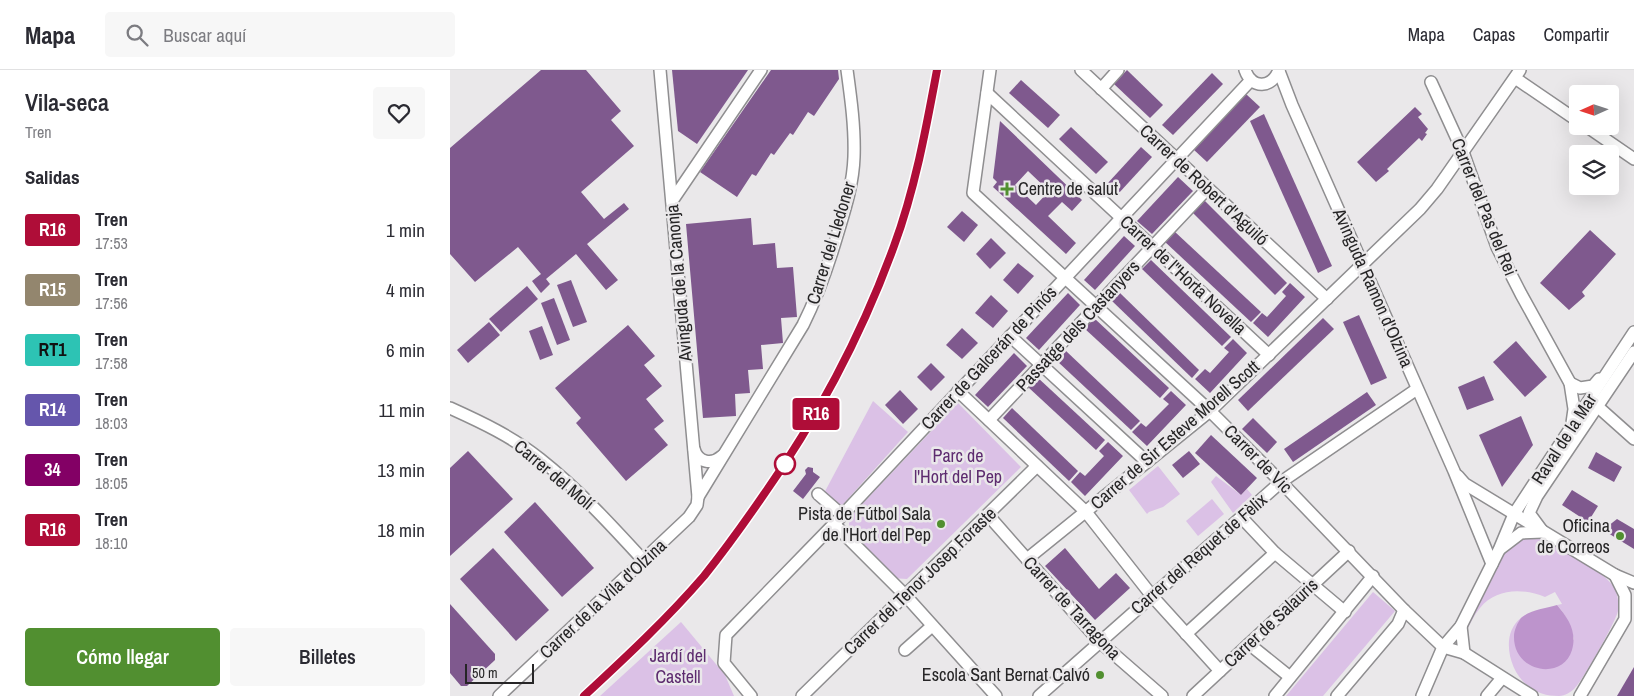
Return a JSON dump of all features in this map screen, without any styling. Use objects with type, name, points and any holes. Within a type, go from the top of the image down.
[{"type":"street","name":"Avinguda de la Canonja","points":[[660,70],[698,497]]},
{"type":"street","points":[[672,201],[760,70]]},
{"type":"street","name":"Carrer del Lledoner","points":[[698,497],[803,325],[816,300],[826,272],[847,204],[852,180],[854,122],[847,70]]},
{"type":"street","points":[[987,93],[990,70]]},
{"type":"street","name":"Carrer de Robert d'Aguiló","points":[[1081,70],[1327,299]]},
{"type":"street","points":[[1101,89],[1118,70]]},
{"type":"street","points":[[1248,75],[1258,84],[1267,84],[1275,79],[1279,71]]},
{"type":"street","name":"Avinguda Ramon d'Olzina","points":[[1279,71],[1292,105],[1454,471],[1492,564]]},
{"type":"street","points":[[1518,74],[1569,114]]},
{"type":"street","name":"Carrer de Sir Esteve Morell Scott","points":[[1027,559],[1210,411],[1420,209],[1437,189],[1518,74]]},
{"type":"street","name":"Carrer de Galcerán de Pinós","points":[[751,696],[724,663],[726,635],[834,524],[1177,159],[1248,75]]},
{"type":"street","name":"Carrer del Pas del Rei","points":[[1431,82],[1463,152],[1497,247],[1570,383],[1574,409],[1572,426]]},
{"type":"street","name":"Avinguda Ramon d'Olzina","points":[[1267,84],[1280,92],[1292,105]]},
{"type":"street","name":"Carrer de l''Horta Novella","points":[[987,93],[1269,355]]},
{"type":"street","name":"Carrer de Vic","points":[[987,93],[973,193],[1210,411],[1349,551],[1404,610],[1443,647]]},
{"type":"street","points":[[1599,135],[1634,159]]},
{"type":"street","name":"Passatge dels Castanyers","points":[[989,420],[1208,188]]},
{"type":"street","name":"Raval de la Mar","points":[[1422,696],[1443,647],[1461,626],[1499,550],[1514,514],[1634,332]]},
{"type":"street","points":[[1010,336],[1147,462]]},
{"type":"street","name":"Raval de la Mar","points":[[1543,532],[1529,513],[1537,496],[1634,352]]},
{"type":"street","points":[[1570,383],[1580,388],[1593,386],[1618,356]]},
{"type":"street","name":"Carrer del Requet de Fèlix","points":[[1039,696],[1281,482],[1418,389]]},
{"type":"street","points":[[958,391],[1086,512],[1152,596],[1220,671]]},
{"type":"street","points":[[1597,406],[1634,439]]},
{"type":"street","name":"Carrer del Molí","points":[[450,408],[493,428],[539,457],[582,495],[644,561]]},
{"type":"street","points":[[693,448],[698,457],[706,462],[716,461],[725,453]]},
{"type":"street","name":"Carrer del Tenor Josep Foraste","points":[[802,696],[1038,466]]},
{"type":"street","name":"Avinguda Ramon d'Olzina","points":[[1454,471],[1465,484],[1615,575],[1634,582]]},
{"type":"street","points":[[818,494],[842,515]]},
{"type":"street","name":"Carrer de la Vila d'Olzina","points":[[499,696],[689,518],[697,505],[698,497]]},
{"type":"street","name":"Carrer de Tarragona","points":[[988,515],[1100,642],[1162,696]]},
{"type":"street","points":[[1241,517],[1275,553],[1345,612]]},
{"type":"street","points":[[834,524],[905,596],[988,693]]},
{"type":"street","points":[[1499,550],[1521,533],[1543,532]]},
{"type":"street","name":"Carrer de Salauris","points":[[1193,696],[1349,551]]},
{"type":"street","points":[[1186,634],[1275,553]]},
{"type":"street","points":[[1572,696],[1582,692],[1629,615],[1625,595],[1615,575]]},
{"type":"street","points":[[1275,696],[1373,576]]},
{"type":"street","points":[[1337,696],[1398,624],[1404,610]]},
{"type":"street","points":[[1398,624],[1410,623],[1424,629]]},
{"type":"street","points":[[905,650],[932,626]]},
{"type":"street","points":[[1461,626],[1464,653]]},
{"type":"street","points":[[1249,644],[1290,677]]},
{"type":"street","points":[[1443,647],[1464,653],[1532,696]]},
{"type":"street","points":[[1487,696],[1502,678]]},
{"type":"green space","points":[[873,401],[908,432],[837,511],[822,497]]},
{"type":"green space","name":"Parc de l'Hort del Pep","points":[[958,403],[1021,467],[907,579],[891,578],[849,533],[849,518]]},
{"type":"green space","points":[[1158,466],[1180,494],[1163,507],[1147,514],[1129,490]]},
{"type":"green space","points":[[1216,476],[1241,495],[1247,489],[1252,495],[1233,513],[1211,482]]},
{"type":"green space","points":[[1212,499],[1224,514],[1198,536],[1186,521]]},
{"type":"green space","points":[[1535,537],[1603,575],[1615,589],[1618,600],[1616,617],[1592,663],[1575,688],[1568,694],[1561,696],[1542,694],[1527,685],[1516,671],[1509,652],[1509,643],[1514,625],[1524,616],[1535,612],[1522,618],[1574,640],[1568,621],[1557,605],[1562,604],[1555,592],[1545,597],[1519,591],[1502,593],[1486,601],[1466,632],[1466,626],[1505,550],[1522,538]]},
{"type":"green space","points":[[1373,592],[1395,611],[1323,696],[1286,696]]},
{"type":"green space","name":"Jardí del Castell","points":[[681,622],[725,675],[734,696],[600,696]]},
{"type":"shaded area","points":[[1557,605],[1565,615],[1573,632],[1572,650],[1567,660],[1559,666],[1549,669],[1530,665],[1521,658],[1516,648],[1514,636],[1516,626],[1525,615]]},
{"type":"building","points":[[541,70],[586,70],[621,111],[611,120],[634,146],[581,192],[604,219],[624,203],[629,209],[587,244],[618,280],[606,290],[576,254],[546,279],[550,284],[541,293],[532,281],[541,274],[518,247],[475,282],[450,254],[450,148]]},
{"type":"building","points":[[672,70],[748,70],[697,144],[678,131]]},
{"type":"building","points":[[771,70],[838,70],[839,79],[814,116],[808,112],[793,135],[790,133],[774,155],[771,153],[756,176],[752,174],[737,197],[700,172]]},
{"type":"building","points":[[1127,70],[1163,105],[1150,118],[1114,84]]},
{"type":"building","points":[[1212,73],[1223,84],[1173,135],[1162,125]]},
{"type":"building","points":[[1021,80],[1060,115],[1048,128],[1009,93]]},
{"type":"building","points":[[1246,94],[1260,107],[1207,162],[1193,149]]},
{"type":"building","points":[[1415,107],[1422,114],[1418,117],[1428,129],[1425,133],[1427,134],[1422,141],[1419,138],[1387,169],[1389,171],[1376,182],[1357,162]]},
{"type":"building","points":[[1264,114],[1332,266],[1318,273],[1250,121]]},
{"type":"building","name":"Centre de salut","points":[[1000,121],[1082,200],[1072,211],[1062,202],[1048,216],[1076,243],[1066,254],[993,187],[997,182],[993,178]],"holes":[[[1028,171],[1049,191],[1036,205],[1015,185]]]},
{"type":"building","points":[[1071,127],[1108,162],[1096,174],[1059,139]]},
{"type":"building","points":[[1141,147],[1152,157],[1118,194],[1107,184]]},
{"type":"building","points":[[1178,177],[1193,191],[1152,234],[1137,221]]},
{"type":"building","points":[[1204,200],[1287,283],[1275,295],[1192,212]]},
{"type":"building","points":[[962,211],[978,225],[964,242],[947,227]]},
{"type":"building","points":[[751,218],[753,245],[775,243],[777,268],[793,267],[797,317],[781,318],[783,343],[761,345],[763,369],[748,370],[750,393],[735,394],[736,416],[703,418],[686,224]]},
{"type":"building","points":[[1590,230],[1616,254],[1582,292],[1585,296],[1569,310],[1540,283]]},
{"type":"building","points":[[1174,231],[1261,312],[1251,322],[1164,241]]},
{"type":"building","points":[[1124,236],[1135,246],[1095,290],[1084,280]]},
{"type":"building","points":[[991,238],[1006,253],[990,269],[976,254]]},
{"type":"building","points":[[1151,260],[1231,337],[1222,346],[1142,269]]},
{"type":"building","points":[[1018,263],[1034,276],[1018,294],[1003,280]]},
{"type":"building","points":[[571,280],[587,322],[573,327],[557,285]]},
{"type":"building","points":[[1290,283],[1305,297],[1268,337],[1253,323],[1262,313],[1267,317],[1286,296],[1282,292]]},
{"type":"building","points":[[527,286],[538,299],[501,332],[489,319]]},
{"type":"building","points":[[1068,293],[1080,305],[1039,350],[1026,338]]},
{"type":"building","points":[[1120,293],[1199,370],[1192,378],[1112,301]]},
{"type":"building","points":[[991,295],[1008,311],[993,328],[975,313]]},
{"type":"building","points":[[554,298],[570,340],[557,345],[541,303]]},
{"type":"building","points":[[1359,315],[1387,378],[1371,385],[1343,322]]},
{"type":"building","points":[[1094,318],[1169,388],[1160,398],[1084,328]]},
{"type":"building","points":[[1323,318],[1334,329],[1248,411],[1238,400]]},
{"type":"building","points":[[489,322],[500,335],[468,363],[457,350]]},
{"type":"building","points":[[628,325],[655,356],[644,365],[662,386],[646,399],[664,421],[654,429],[668,445],[626,481],[576,423],[581,418],[555,388]]},
{"type":"building","points":[[542,326],[553,355],[540,360],[529,331]]},
{"type":"building","points":[[962,328],[978,343],[962,359],[946,345]]},
{"type":"building","points":[[1233,339],[1247,353],[1210,393],[1195,379],[1205,369],[1210,373],[1229,352],[1224,348]]},
{"type":"building","points":[[1516,341],[1547,377],[1525,397],[1493,362]]},
{"type":"building","points":[[1066,351],[1140,421],[1131,430],[1057,361]]},
{"type":"building","points":[[1014,353],[1027,366],[988,407],[975,395]]},
{"type":"building","points":[[931,363],[945,377],[931,391],[917,377]]},
{"type":"building","points":[[1484,376],[1494,400],[1467,410],[1458,387]]},
{"type":"building","points":[[1037,377],[1105,440],[1096,450],[1028,387]]},
{"type":"building","points":[[900,390],[918,409],[903,424],[885,405]]},
{"type":"building","points":[[1171,391],[1186,405],[1147,446],[1132,432],[1141,423],[1146,427],[1169,404],[1163,399]]},
{"type":"building","points":[[1367,392],[1376,405],[1293,462],[1284,449]]},
{"type":"building","points":[[1012,408],[1078,471],[1069,481],[1003,418]]},
{"type":"building","points":[[1521,416],[1533,445],[1502,487],[1479,435]]},
{"type":"building","points":[[1253,418],[1277,442],[1267,453],[1242,429]]},
{"type":"building","points":[[1211,435],[1257,478],[1241,495],[1195,453]]},
{"type":"building","points":[[1108,442],[1123,456],[1085,496],[1071,482],[1080,472],[1085,476],[1104,456],[1099,451]]},
{"type":"building","points":[[468,451],[513,499],[450,556],[450,468]]},
{"type":"building","points":[[1189,451],[1200,464],[1183,478],[1172,465]]},
{"type":"building","points":[[1596,452],[1622,467],[1614,482],[1588,468]]},
{"type":"building","points":[[808,467],[813,468],[813,472],[820,477],[803,499],[793,491],[806,474],[805,470]]},
{"type":"building","points":[[1572,490],[1598,506],[1588,522],[1562,505]]},
{"type":"building","points":[[535,502],[594,568],[562,597],[504,532]]},
{"type":"building","points":[[1617,519],[1634,529],[1634,549],[1603,530]]},
{"type":"building","points":[[493,548],[549,610],[516,641],[460,579]]},
{"type":"building","points":[[1065,548],[1099,589],[1116,573],[1130,588],[1095,620],[1045,566]]},
{"type":"building","points":[[450,604],[495,654],[495,660],[467,686],[461,686],[450,673]]},
{"type":"building","points":[[1634,667],[1634,696],[1617,696]]},
{"type":"railway","points":[[584,696],[661,623],[704,576],[779,473],[817,411],[867,314],[894,246],[914,181],[937,70]]},
{"type":"train","name":"R16","points":[[584,696],[643,641],[704,576],[737,533],[799,443],[828,394],[876,294],[894,245],[909,200],[932,101],[937,70]]},
{"type":"place","name":"Centre de salut","points":[[1007,189]]},
{"type":"place","name":"Pista de Fútbol Sala de l'Hort del Pep","points":[[941,524]]},
{"type":"place","name":"Oficina de Correos","points":[[1620,536]]},
{"type":"place","name":"Escola Sant Bernat Calvó","points":[[1100,675]]}]
